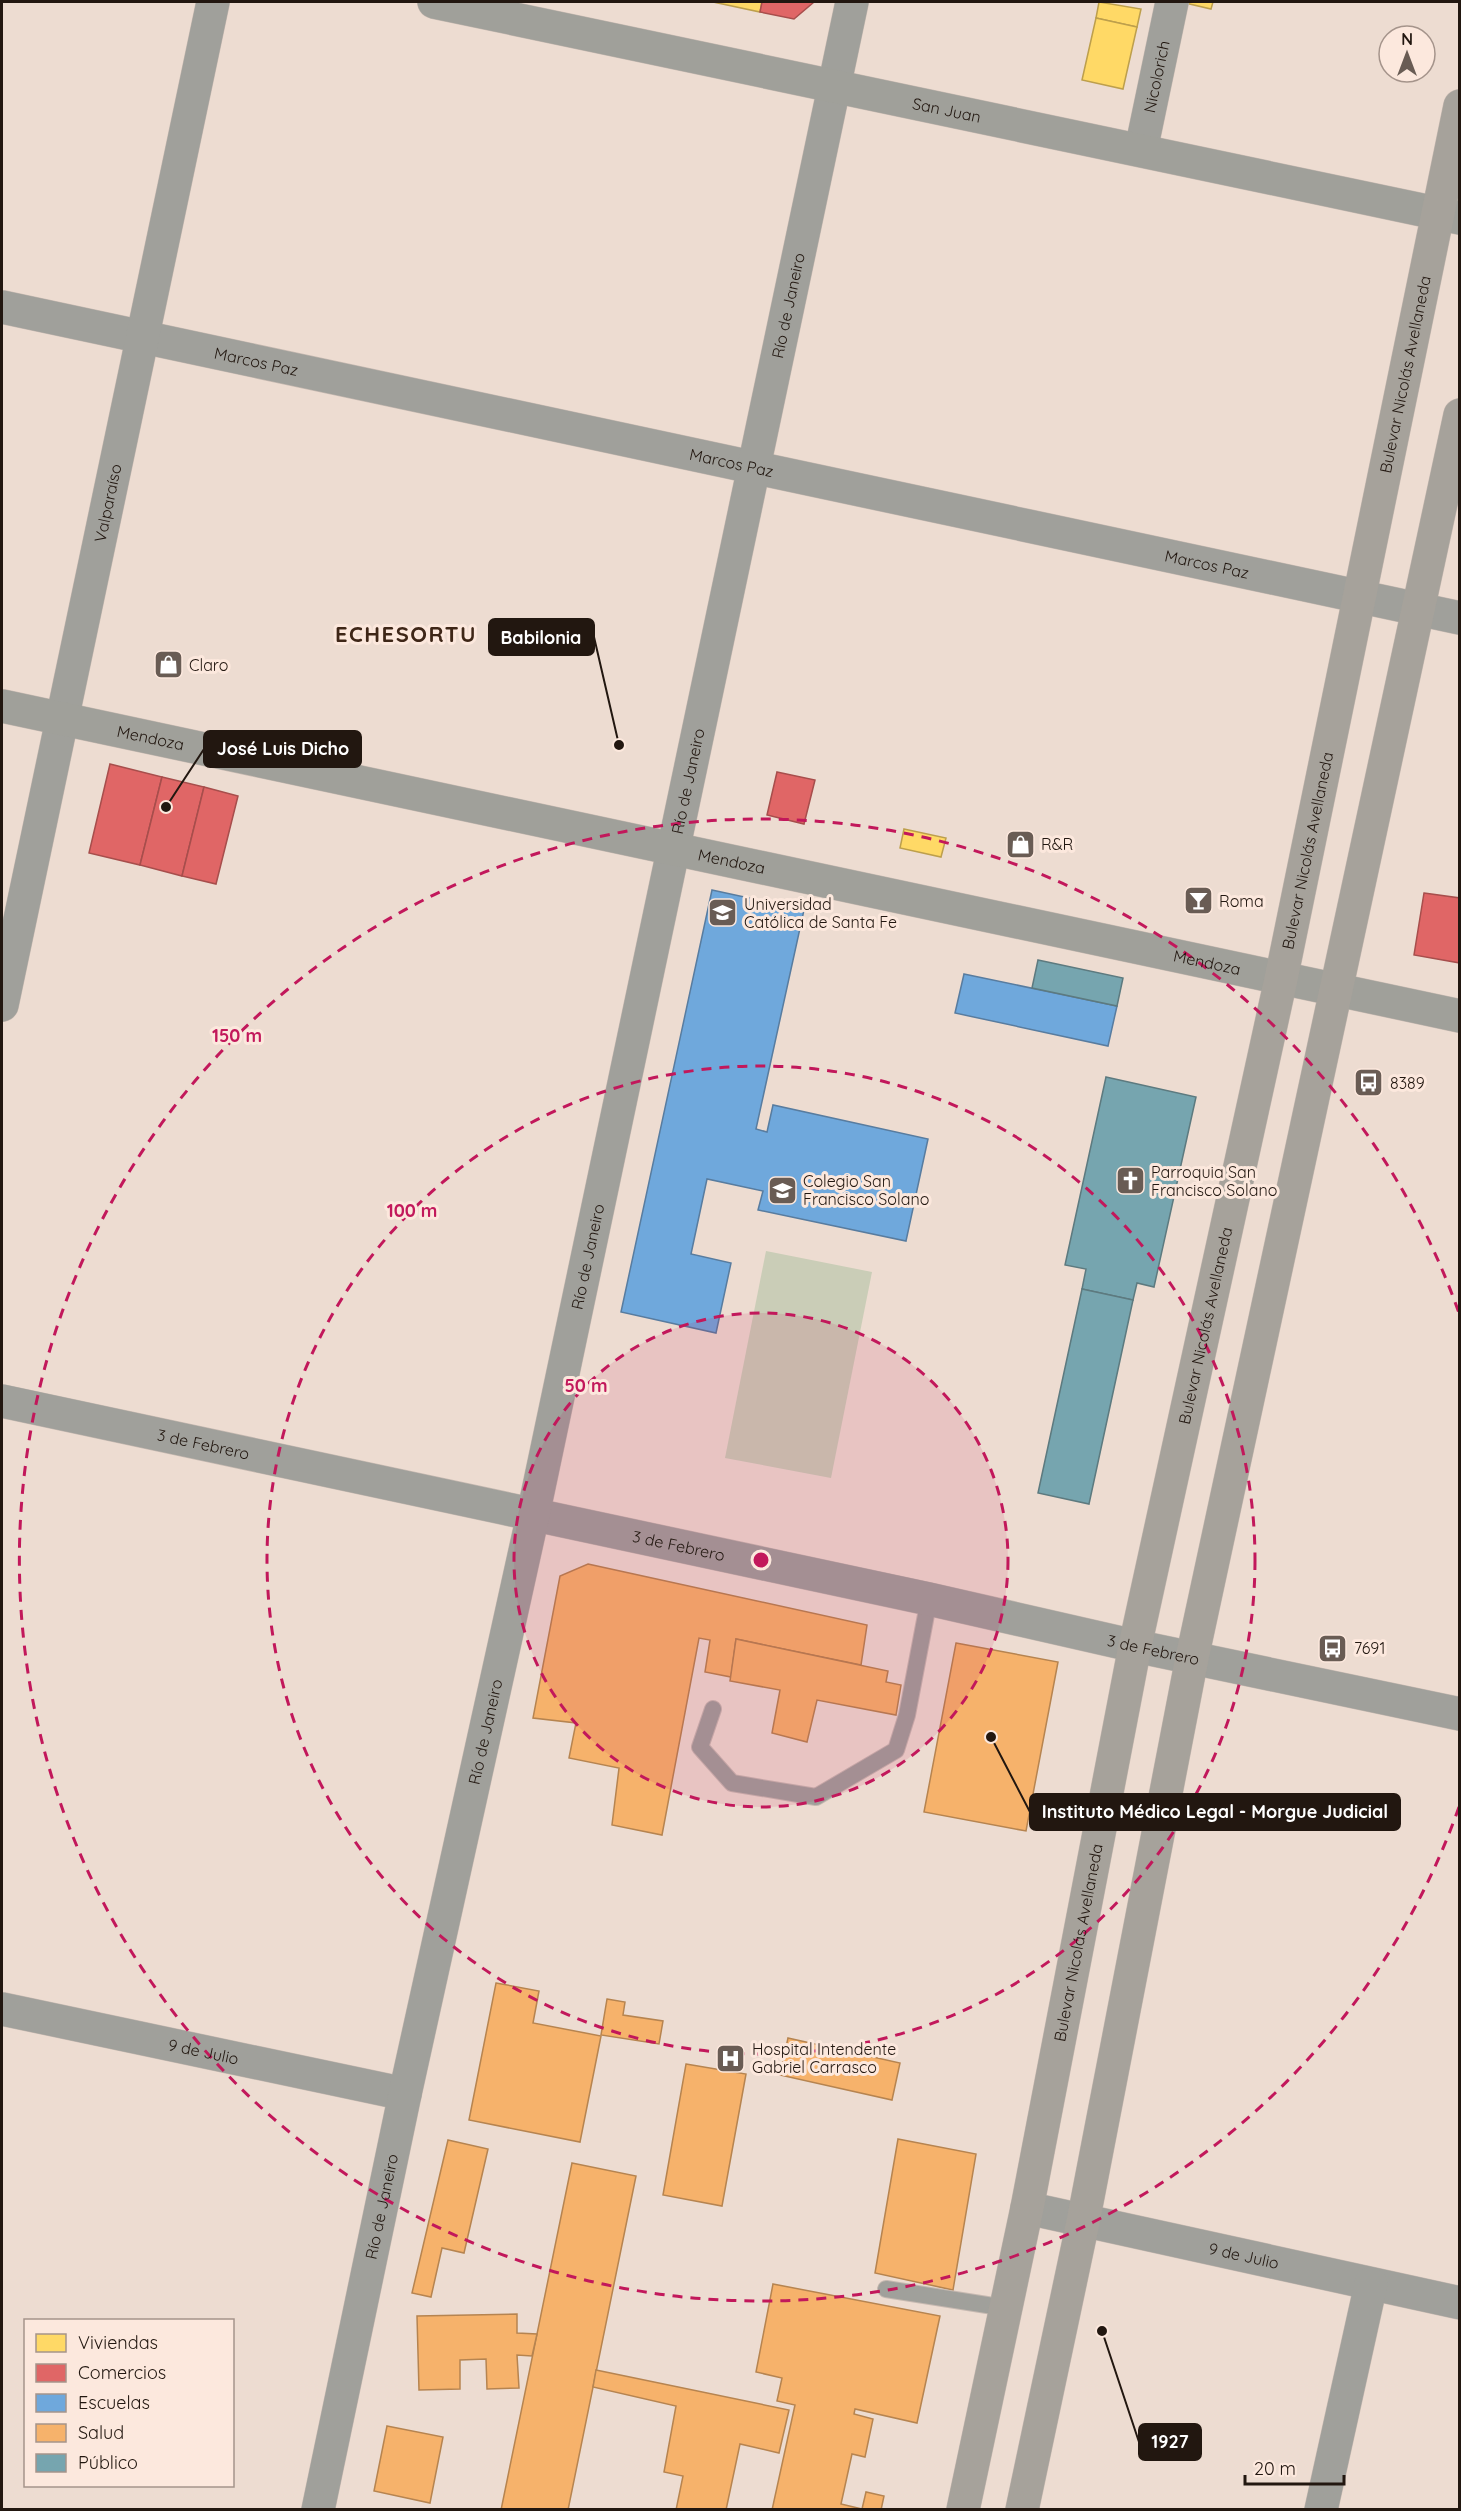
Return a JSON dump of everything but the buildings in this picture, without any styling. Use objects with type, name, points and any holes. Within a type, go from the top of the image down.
[{"type":"main road","name":"San Juan","points":[[434,2],[523,11],[834,86],[1449,216]]},
{"type":"main road","name":"Bulevar Nicolás Avellaneda","points":[[963,2510],[1027,2208],[1135,1646],[1281,979],[1359,597],[1449,216],[1460,106]]},
{"type":"main road","points":[[1022,2510],[1083,2222],[1192,1658],[1460,415]]},
{"type":"main road","name":"Mendoza","points":[[2,706],[1460,1016]]},
{"type":"street","name":"Valparaíso","points":[[2,1005],[213,2]]},
{"type":"street","name":"Río de Janeiro","points":[[318,2510],[405,2094],[533,1515],[852,2]]},
{"type":"street","name":"Nicolorich","points":[[1141,150],[1172,2]]},
{"type":"street","name":"Marcos Paz","points":[[2,307],[1460,618]]},
{"type":"street","name":"3 de Febrero","points":[[2,1401],[1460,1714]]},
{"type":"street","name":"9 de Julio","points":[[2,2009],[405,2094]]},
{"type":"street","name":"9 de Julio","points":[[1027,2208],[1460,2303]]},
{"type":"street","points":[[1321,2510],[1371,2284]]},
{"type":"lane","points":[[713,1708],[700,1748],[732,1783],[816,1797],[896,1750],[907,1715],[929,1599]]},
{"type":"lane","points":[[886,2289],[1006,2308]]},
{"type":"green space","points":[[766,1251],[872,1272],[831,1478],[725,1458]]},
{"type":"place","name":"Claro","points":[[168,665]]},
{"type":"place","name":"Babilonia","points":[[619,745]]},
{"type":"place","name":"José Luis Dicho","points":[[166,807]]},
{"type":"place","name":"R&R","points":[[1020,844]]},
{"type":"place","name":"Roma","points":[[1198,901]]},
{"type":"place","name":"Universidad Católica de Santa Fe","points":[[723,913]]},
{"type":"place","name":"8389","points":[[1369,1083]]},
{"type":"place","name":"Parroquia San Francisco Solano","points":[[1130,1181]]},
{"type":"place","name":"Colegio San Francisco Solano","points":[[782,1190]]},
{"type":"place","name":"7691","points":[[1333,1648]]},
{"type":"place","name":"Instituto Médico Legal - Morgue Judicial","points":[[991,1737]]},
{"type":"place","name":"Hospital Intendente Gabriel Carrasco","points":[[731,2058]]},
{"type":"place","name":"1927","points":[[1102,2331]]},
{"type":"district","name":"ECHESORTU","points":[[406,634]]}]
